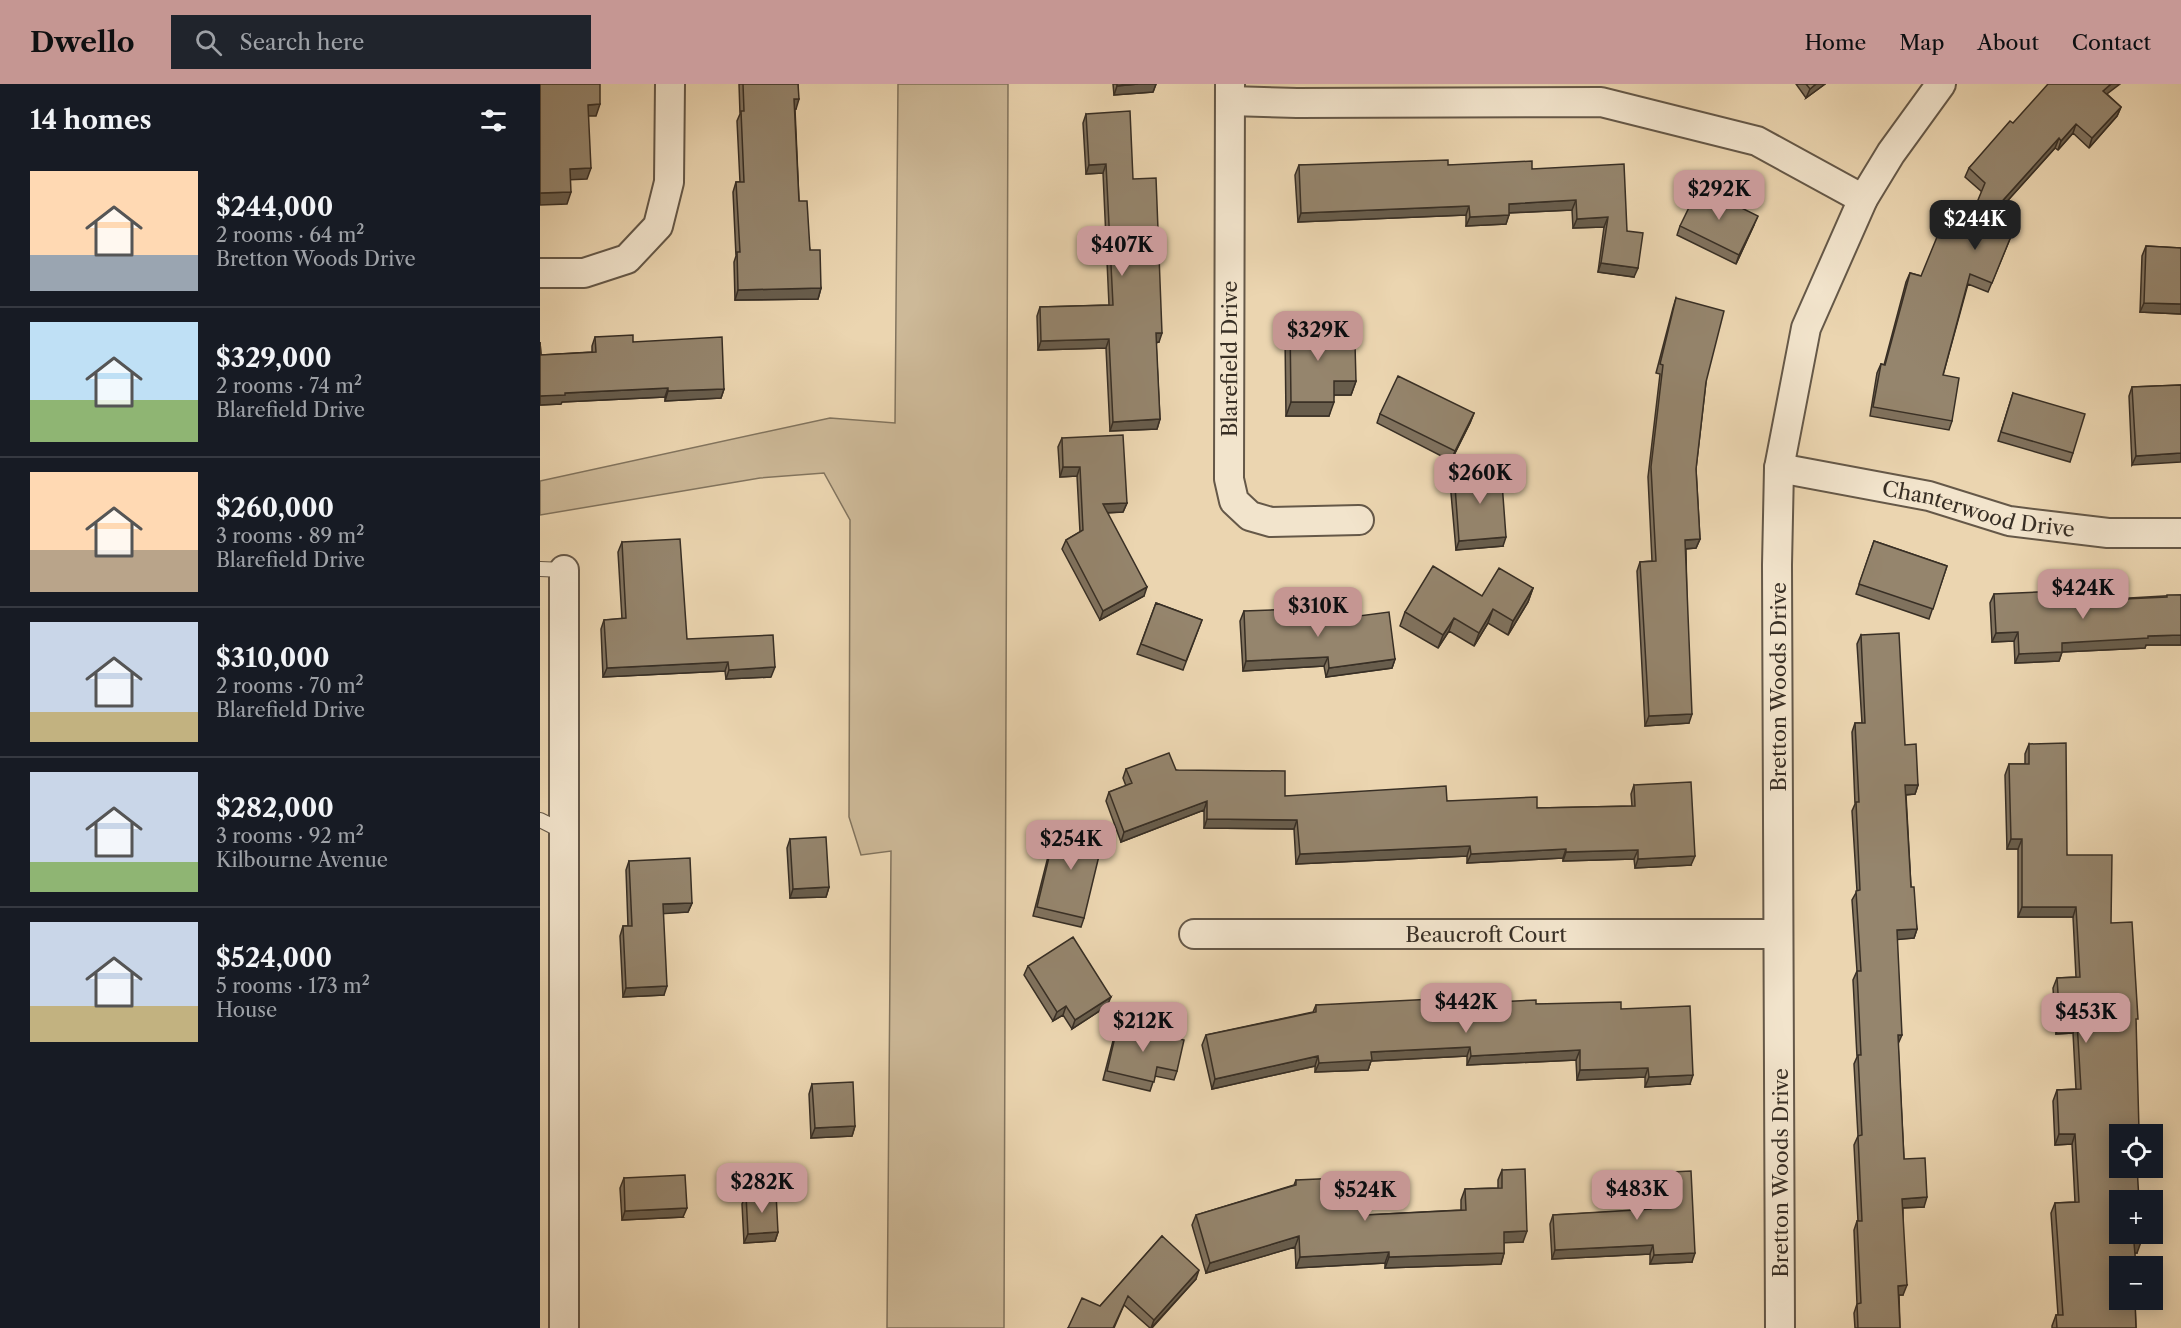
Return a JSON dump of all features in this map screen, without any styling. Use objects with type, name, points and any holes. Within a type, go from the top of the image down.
[{"type":"street","points":[[540,273],[584,273],[627,260],[658,226],[669,182],[670,84]]},
{"type":"street","name":"Bretton Woods Drive","points":[[1780,1328],[1777,565],[1779,468],[1806,328],[1863,199],[1891,153],[1941,84]]},
{"type":"street","points":[[1230,92],[1297,103],[1601,102],[1757,141],[1863,199]]},
{"type":"street","name":"Blarefield Drive","points":[[1230,92],[1229,479],[1234,501],[1250,516],[1271,522],[1359,520]]},
{"type":"street","name":"Chanterwood Drive","points":[[1779,468],[1929,496],[2009,520],[2108,533],[2181,533]]},
{"type":"street","points":[[552,570],[552,826],[564,1328]]},
{"type":"street","name":"Beaucroft Court","points":[[1194,934],[1778,934]]},
{"type":"shaded area","points":[[898,84],[1008,84],[1004,1328],[887,1328],[891,851],[861,855],[849,817],[850,520],[824,473],[760,478],[540,515],[540,481],[830,418],[895,423]]},
{"type":"building","points":[[540,84],[600,84],[600,104],[588,105],[591,168],[570,169],[571,192],[540,193]]},
{"type":"building","points":[[743,84],[798,84],[799,99],[794,99],[799,201],[807,201],[810,250],[820,250],[821,288],[738,290],[737,252],[740,252],[736,182],[744,182],[741,111],[744,111]]},
{"type":"building","points":[[1806,84],[1816,84],[1810,89]]},
{"type":"building","points":[[2048,84],[2111,84],[2103,91],[2121,107],[2092,138],[2076,124],[2061,141],[2059,138],[1987,218],[2014,229],[1992,283],[1970,274],[1943,375],[1959,378],[1952,421],[1873,407],[1881,364],[1885,365],[1910,273],[1921,276],[1944,220],[1966,229],[1985,183],[1969,168],[2010,121],[2013,123]]},
{"type":"building","points":[[1130,111],[1133,179],[1156,178],[1162,333],[1156,333],[1160,419],[1113,422],[1109,339],[1041,341],[1040,307],[1113,305],[1106,164],[1089,165],[1086,114]]},
{"type":"building","points":[[1448,160],[1448,165],[1532,161],[1532,169],[1624,164],[1627,231],[1643,233],[1638,268],[1601,263],[1608,217],[1577,219],[1576,200],[1509,204],[1509,215],[1470,217],[1469,206],[1301,213],[1299,165]]},
{"type":"building","points":[[1699,187],[1758,216],[1739,255],[1680,226]]},
{"type":"building","points":[[2146,246],[2181,248],[2181,304],[2144,303]]},
{"type":"building","points":[[1676,298],[1724,311],[1706,382],[1696,469],[1700,539],[1685,540],[1692,714],[1649,716],[1640,562],[1656,561],[1651,467],[1663,365],[1660,364]]},
{"type":"building","points":[[1334,322],[1334,344],[1355,344],[1356,381],[1334,381],[1334,402],[1291,402],[1290,323]]},
{"type":"building","points":[[633,335],[633,342],[722,337],[724,389],[668,391],[668,388],[540,396],[540,342],[541,355],[596,352],[595,337]]},
{"type":"building","points":[[1398,376],[1474,413],[1455,451],[1380,414]]},
{"type":"building","points":[[2181,385],[2181,453],[2136,456],[2132,387]]},
{"type":"building","points":[[2013,393],[2085,414],[2073,453],[2001,432]]},
{"type":"building","points":[[1123,435],[1127,503],[1103,504],[1147,587],[1103,611],[1066,540],[1083,530],[1080,467],[1063,467],[1062,438]]},
{"type":"building","points":[[1501,469],[1506,537],[1459,541],[1454,473]]},
{"type":"building","points":[[680,539],[687,639],[773,635],[775,667],[729,670],[728,662],[607,668],[604,620],[626,618],[622,542]]},
{"type":"building","points":[[1874,541],[1947,566],[1933,609],[1859,584]]},
{"type":"building","points":[[1433,566],[1482,596],[1499,568],[1533,588],[1513,621],[1493,609],[1479,633],[1454,618],[1443,635],[1405,612]]},
{"type":"building","points":[[2059,591],[2060,602],[2181,595],[2181,635],[2062,643],[2062,652],[2019,654],[2018,632],[1996,633],[1994,594]]},
{"type":"building","points":[[1156,603],[1202,620],[1186,661],[1141,644]]},
{"type":"building","points":[[1297,609],[1298,624],[1389,612],[1395,659],[1329,668],[1328,657],[1246,661],[1244,611]]},
{"type":"building","points":[[1899,633],[1905,745],[1916,744],[1918,785],[1905,785],[1911,887],[1914,887],[1917,929],[1897,930],[1902,1035],[1898,1035],[1904,1159],[1925,1158],[1927,1197],[1902,1199],[1907,1285],[1898,1286],[1900,1328],[1858,1328],[1857,1304],[1861,1303],[1857,1221],[1862,1221],[1858,1136],[1862,1135],[1857,971],[1861,971],[1856,891],[1860,890],[1856,802],[1859,802],[1855,723],[1865,723],[1861,635]]},
{"type":"building","points":[[2066,743],[2067,855],[2112,855],[2111,923],[2132,922],[2138,1019],[2136,1019],[2139,1124],[2109,1124],[2109,1178],[2138,1178],[2138,1190],[2109,1190],[2109,1244],[2134,1244],[2135,1256],[2109,1256],[2109,1310],[2135,1310],[2136,1328],[2057,1328],[2056,1315],[2063,1315],[2055,1203],[2079,1202],[2075,1134],[2059,1134],[2057,1090],[2081,1089],[2077,1022],[2060,1023],[2057,978],[2080,977],[2076,907],[2022,907],[2022,839],[2011,839],[2009,764],[2029,764],[2029,744]]},
{"type":"building","points":[[1169,753],[1176,770],[1285,771],[1285,796],[1446,786],[1447,801],[1537,797],[1537,808],[1635,806],[1634,785],[1691,782],[1695,856],[1638,859],[1638,850],[1566,852],[1566,849],[1471,854],[1470,846],[1300,854],[1297,820],[1207,819],[1207,801],[1124,832],[1109,792],[1132,783],[1126,769]]},
{"type":"building","points":[[1057,824],[1104,835],[1084,918],[1037,907]]},
{"type":"building","points":[[826,837],[829,887],[793,889],[790,839]]},
{"type":"building","points":[[690,858],[692,903],[663,904],[667,986],[626,988],[623,926],[632,926],[629,861]]},
{"type":"building","points":[[1073,937],[1111,997],[1075,1020],[1066,1006],[1057,1012],[1028,966]]},
{"type":"building","points":[[1454,998],[1455,1004],[1536,1000],[1536,1004],[1621,1002],[1621,1009],[1690,1006],[1693,1075],[1649,1077],[1648,1068],[1580,1070],[1580,1050],[1471,1056],[1470,1047],[1371,1052],[1372,1060],[1319,1063],[1318,1056],[1215,1079],[1206,1035],[1316,1012],[1316,1005]]},
{"type":"building","points":[[1118,1024],[1184,1040],[1177,1071],[1157,1067],[1154,1082],[1107,1071]]},
{"type":"building","points":[[853,1082],[855,1126],[815,1128],[812,1084]]},
{"type":"building","points":[[1525,1169],[1527,1231],[1504,1232],[1504,1253],[1389,1257],[1389,1252],[1300,1257],[1299,1236],[1210,1263],[1196,1215],[1296,1185],[1296,1180],[1363,1177],[1365,1215],[1466,1210],[1465,1189],[1502,1188],[1502,1170]]},
{"type":"building","points":[[1691,1171],[1695,1253],[1654,1255],[1653,1245],[1555,1250],[1553,1215],[1651,1209],[1650,1173]]},
{"type":"building","points":[[685,1175],[687,1208],[625,1211],[624,1178]]},
{"type":"building","points":[[776,1193],[778,1232],[748,1234],[746,1195]]},
{"type":"building","points":[[1162,1236],[1199,1270],[1154,1320],[1128,1296],[1113,1328],[1068,1328],[1082,1298],[1100,1306]]}]
